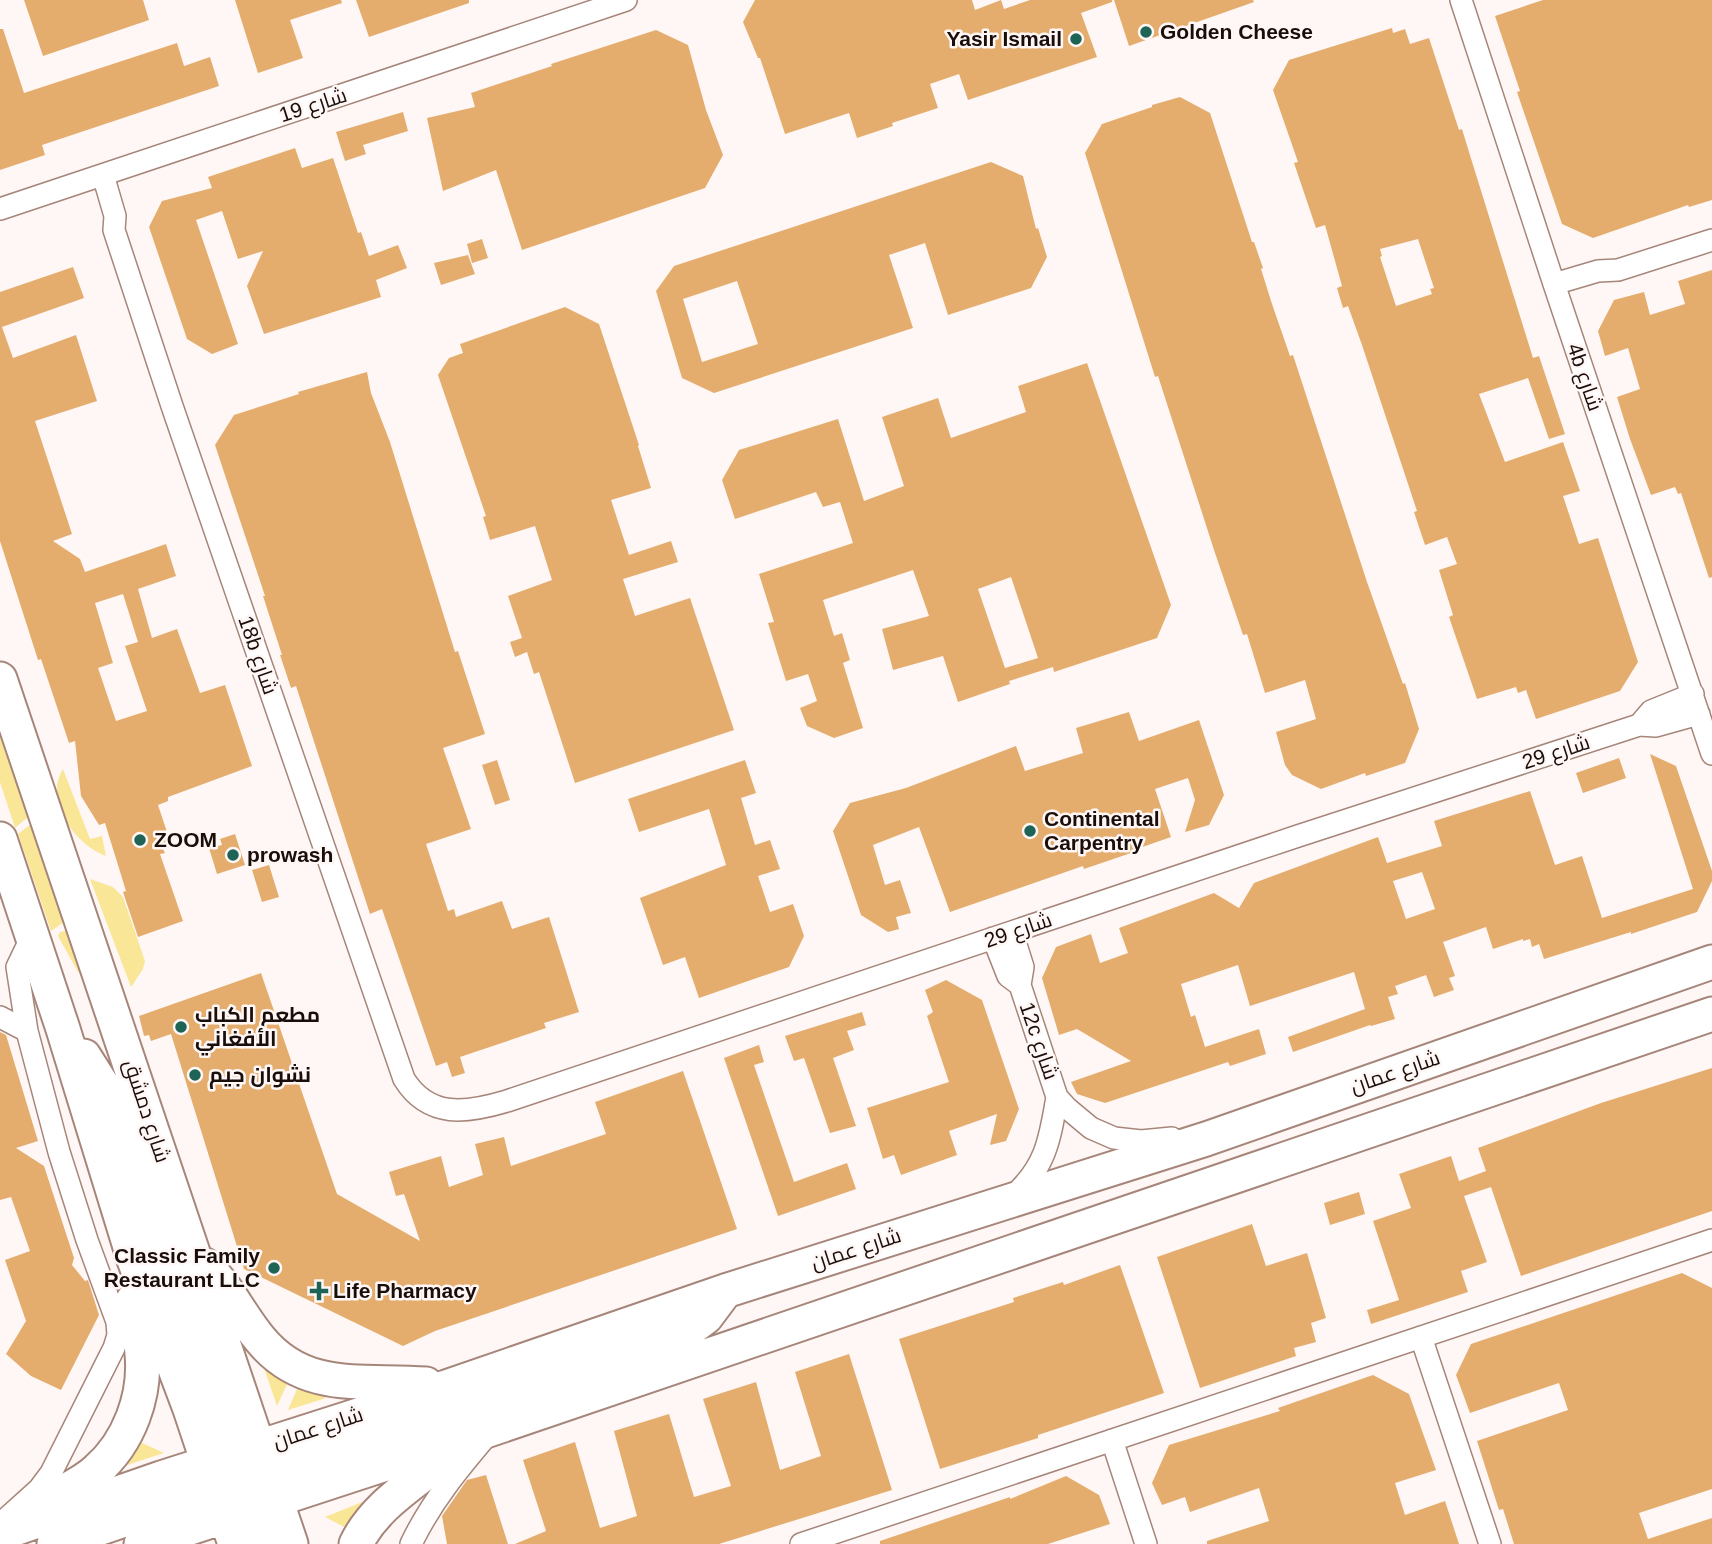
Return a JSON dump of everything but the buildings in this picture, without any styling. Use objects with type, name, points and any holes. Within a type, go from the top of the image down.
[{"type":"main road","name":"شارع دمشق","points":[[0,679],[194,1256],[242,1487]]},
{"type":"main road","name":"شارع دمشق","points":[[4,859],[24,953],[63,1030],[134,1259],[242,1487],[291,1544]]},
{"type":"main road","name":"شارع عمان","points":[[141,1544],[242,1487],[446,1387],[726,1291],[1206,1139],[1704,962]]},
{"type":"main road","name":"شارع عمان","points":[[7,1528],[242,1487],[479,1432],[1712,1014]]},
{"type":"main road","points":[[63,1030],[94,1071],[118,1118],[242,1487],[266,1544]]},
{"type":"main road","points":[[194,1256],[227,1289],[262,1342],[301,1372],[349,1383],[414,1383],[446,1387]]},
{"type":"main road","points":[[7,1528],[96,1471],[109,1458],[128,1429],[143,1378],[132,1286],[134,1259]]},
{"type":"main road","points":[[54,1544],[242,1487],[682,1335],[706,1317],[726,1291]]},
{"type":"main road","points":[[356,1544],[385,1504],[479,1432]]},
{"type":"street","name":"شارع 19","points":[[0,209],[626,0]]},
{"type":"street","name":"4b شارع","points":[[1461,0],[1712,754]]},
{"type":"street","name":"18b شارع","points":[[97,177],[115,216],[114,230],[176,420],[404,1079]]},
{"type":"street","points":[[1557,292],[1598,271],[1618,270],[1712,240]]},
{"type":"street","name":"شارع 29","points":[[404,1079],[420,1100],[442,1109],[468,1110],[494,1105],[1639,725],[1651,711],[1696,704]]},
{"type":"street","name":"12c شارع","points":[[1003,935],[1008,976],[1020,985],[1057,1097],[1078,1119],[1114,1138],[1141,1141],[1206,1139]]},
{"type":"street","points":[[0,987],[24,953]]},
{"type":"street","points":[[7,1528],[51,1473],[118,1335],[117,1322],[59,1152],[27,1031],[18,983],[24,953]]},
{"type":"street","points":[[0,1017],[27,1031]]},
{"type":"street","name":"12c شارع","points":[[1007,1201],[1026,1184],[1040,1163],[1050,1140],[1057,1097]]},
{"type":"street","points":[[801,1544],[1712,1240]]},
{"type":"street","points":[[1421,1337],[1490,1544]]},
{"type":"street","points":[[411,1544],[424,1517],[479,1432]]},
{"type":"street","points":[[1112,1440],[1146,1544]]},
{"type":"shaded area","points":[[0,734],[28,817],[15,828],[0,782]]},
{"type":"shaded area","points":[[63,769],[90,839],[102,836],[106,856],[83,842],[65,820],[57,794]]},
{"type":"shaded area","points":[[31,824],[64,922],[51,931],[18,834]]},
{"type":"shaded area","points":[[90,879],[113,887],[123,897],[145,961],[131,987]]},
{"type":"shaded area","points":[[70,930],[83,971],[81,973],[58,936],[60,932]]},
{"type":"shaded area","points":[[263,1365],[288,1382],[277,1406]]},
{"type":"shaded area","points":[[298,1387],[326,1398],[288,1410]]},
{"type":"shaded area","points":[[140,1442],[164,1453],[124,1466]]},
{"type":"shaded area","points":[[365,1501],[346,1528],[325,1517]]},
{"type":"place","name":"Golden Cheese","points":[[1146,32]]},
{"type":"place","name":"Yasir Ismail","points":[[1076,39]]},
{"type":"place","name":"Continental Carpentry","points":[[1030,831]]},
{"type":"place","name":"ZOOM","points":[[140,840]]},
{"type":"place","name":"prowash","points":[[233,855]]},
{"type":"place","name":"مطعم الكباب الأفغاني","points":[[181,1027]]},
{"type":"place","name":"نشوان جيم","points":[[195,1075]]},
{"type":"place","name":"Classic Family Restaurant LLC","points":[[274,1268]]},
{"type":"place","name":"Life Pharmacy","points":[[319,1291]]}]
